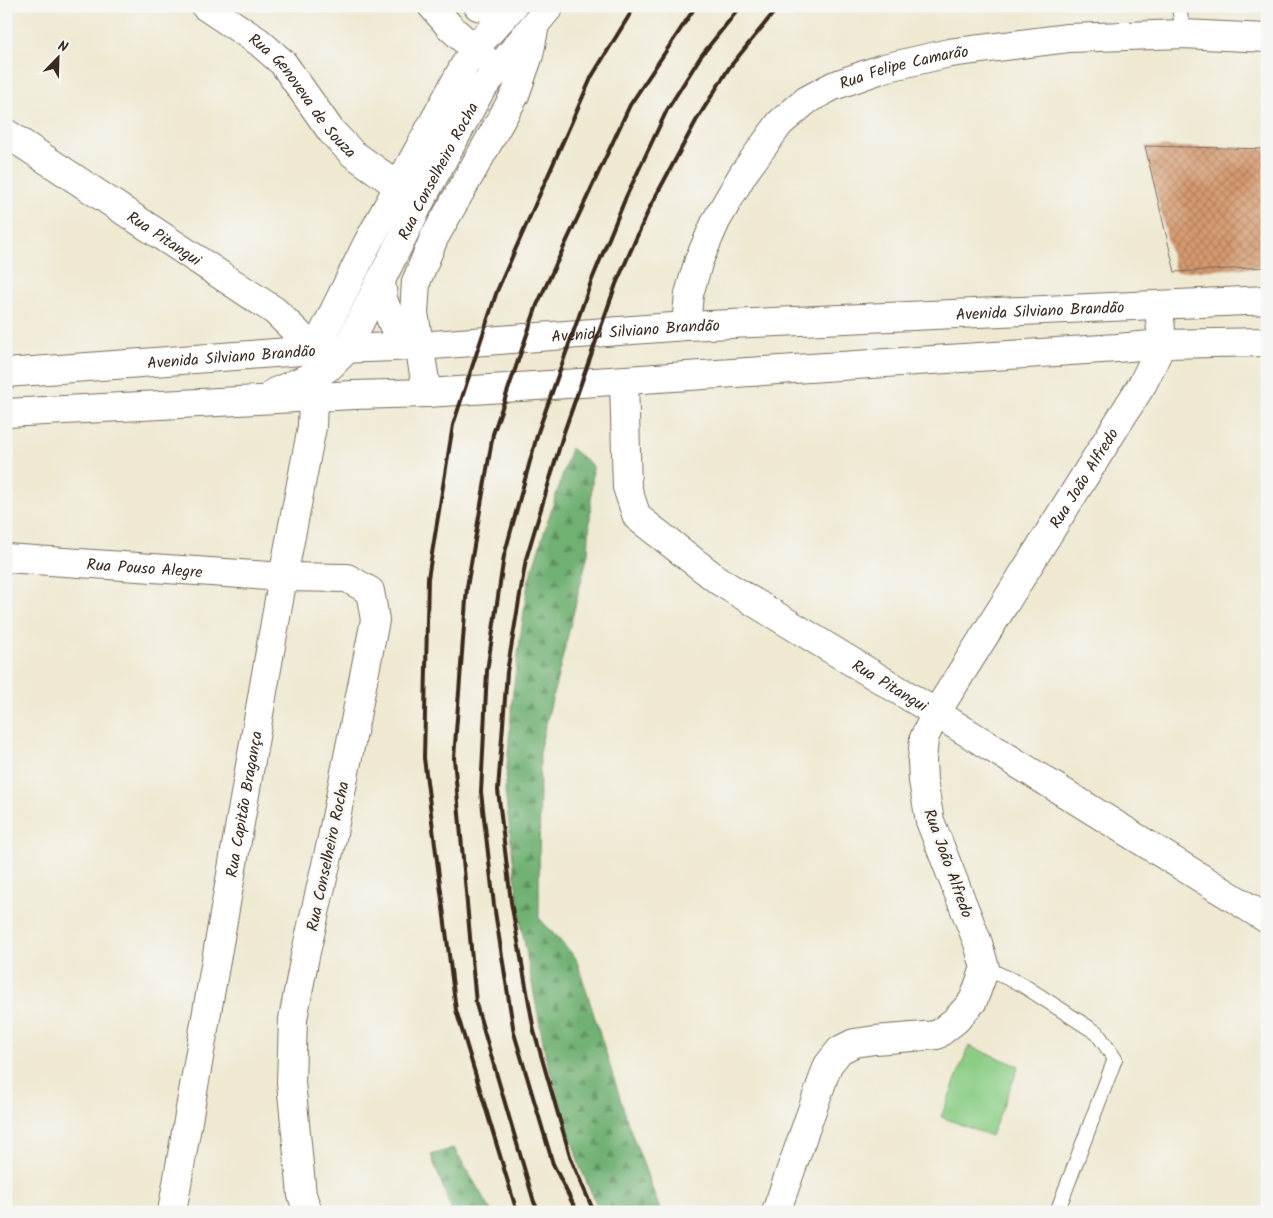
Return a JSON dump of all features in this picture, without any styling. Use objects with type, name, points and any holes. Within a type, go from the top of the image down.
[{"type":"street","name":"Rua Genoveva de Souza","points":[[205,6],[259,42],[283,63],[331,131],[352,153],[398,186]]},
{"type":"street","points":[[432,6],[496,70],[515,95]]},
{"type":"street","points":[[478,6],[511,8]]},
{"type":"street","name":"Rua Conselheiro Rocha","points":[[315,350],[367,244],[474,49],[511,8]]},
{"type":"street","name":"Rua Conselheiro Rocha","points":[[258,400],[318,374],[330,366],[346,350],[423,196],[480,91],[540,13]]},
{"type":"street","points":[[428,393],[414,312],[416,282],[434,238],[515,95],[529,55],[540,13]]},
{"type":"street","name":"Rua Felipe Camarão","points":[[686,326],[689,294],[699,260],[716,221],[743,174],[780,123],[806,100],[833,86],[884,68],[949,53],[1068,38],[1183,34],[1267,38]]},
{"type":"street","name":"Rua Pitangui","points":[[6,133],[275,311],[315,350]]},
{"type":"street","points":[[381,280],[383,299],[393,325],[419,346]]},
{"type":"street","name":"Avenida Silviano Brandão","points":[[6,373],[315,350],[419,346],[686,326],[1267,300]]},
{"type":"street","points":[[1158,306],[1162,344]]},
{"type":"street","points":[[6,413],[624,382],[1162,344],[1267,342]]},
{"type":"street","name":"Rua João Alfredo","points":[[985,968],[978,943],[930,822],[923,781],[924,738],[936,713],[1143,383],[1162,344]]},
{"type":"street","name":"Rua Pitangui","points":[[624,382],[627,487],[637,518],[719,581],[936,713],[1267,919]]},
{"type":"street","name":"Rua Capitão Bragança","points":[[172,1212],[283,577],[312,427],[313,397]]},
{"type":"street","name":"Rua Pouso Alegre","points":[[6,558],[283,577]]},
{"type":"street","name":"Rua Conselheiro Rocha","points":[[283,577],[347,578],[370,592],[375,620],[331,843],[305,956],[293,1019],[291,1082],[302,1195],[308,1212]]},
{"type":"street","points":[[776,1212],[828,1064],[840,1050],[854,1043],[936,1035],[956,1020],[973,1001],[985,968]]},
{"type":"lane","points":[[1179,6],[1183,34]]},
{"type":"lane","points":[[985,968],[1021,984],[1097,1034],[1115,1059],[1057,1212]]},
{"type":"green space","points":[[571,448],[593,466],[588,554],[540,748],[539,918],[576,958],[628,1123],[661,1212],[600,1212],[580,1167],[546,1058],[520,919],[505,791],[513,690],[528,583]]},
{"type":"green space","points":[[969,1046],[1019,1066],[991,1136],[941,1117]]},
{"type":"green space","points":[[454,1148],[492,1212],[452,1212],[431,1155]]},
{"type":"building","points":[[1145,146],[1267,149],[1267,267],[1175,272]]},
{"type":"railway","points":[[517,1212],[456,1010],[424,758],[428,578],[453,425],[497,291],[592,76],[635,6]]},
{"type":"railway","points":[[539,1212],[534,1202],[476,1004],[454,758],[467,587],[493,434],[537,305],[630,105],[696,6]]},
{"type":"railway","points":[[577,1212],[553,1164],[514,1033],[494,905],[481,792],[487,671],[504,556],[538,432],[591,282],[626,197],[667,110],[701,56],[741,6]]},
{"type":"railway","points":[[594,1212],[571,1159],[534,1031],[511,902],[498,790],[507,672],[526,559],[564,432],[616,284],[650,207],[696,121],[729,68],[779,6]]}]
